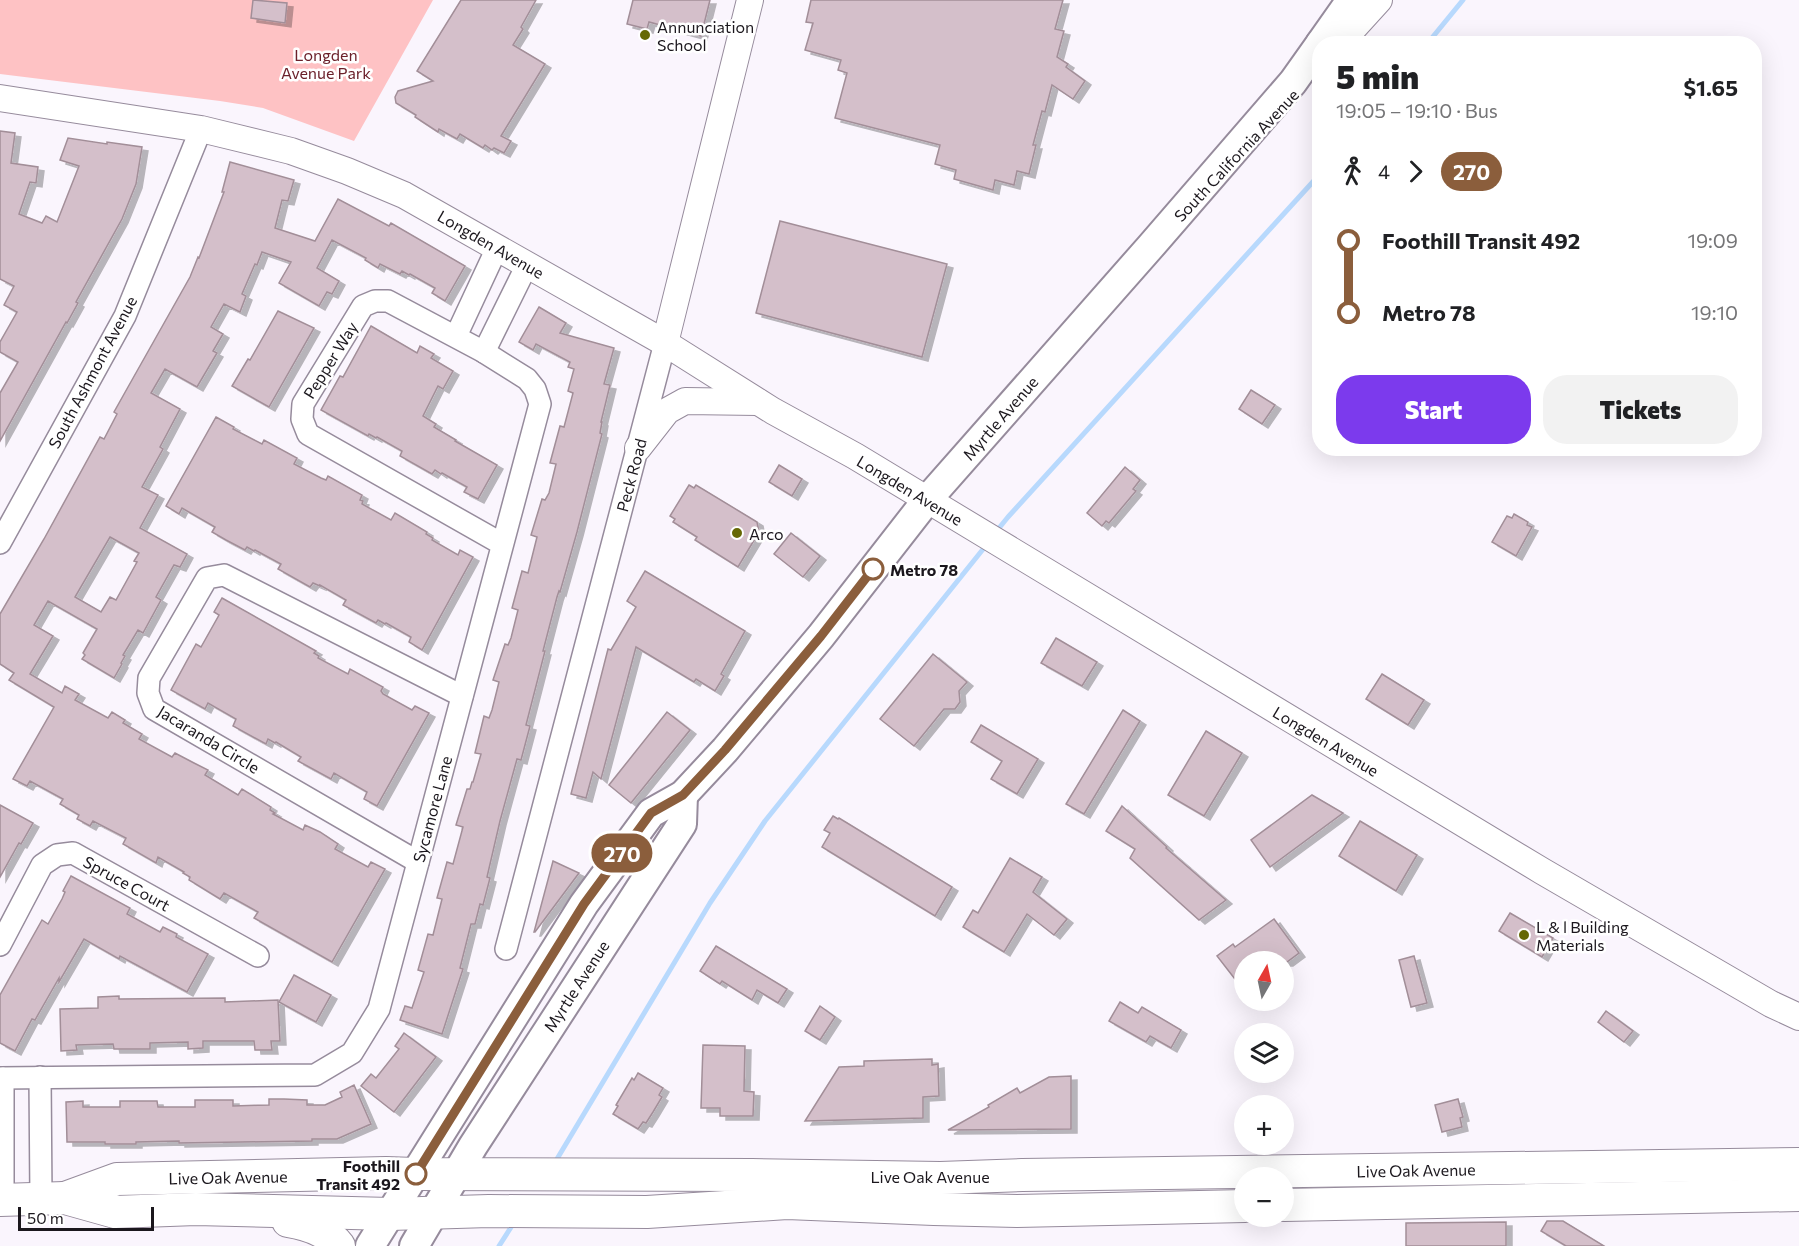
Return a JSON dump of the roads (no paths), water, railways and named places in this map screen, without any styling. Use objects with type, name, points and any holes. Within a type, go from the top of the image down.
[{"type":"main road","name":"Myrtle Avenue","points":[[1326,36],[1351,0]]},
{"type":"main road","name":"Myrtle Avenue","points":[[416,1174],[584,904],[651,813],[683,795],[725,750],[821,636],[927,501],[1293,82],[1312,55]]},
{"type":"main road","name":"Myrtle Avenue","points":[[457,1174],[682,824],[683,795]]},
{"type":"main road","name":"Live Oak Avenue","points":[[53,1199],[117,1179],[386,1173],[940,1178],[1799,1164]]},
{"type":"main road","points":[[370,1246],[416,1174]]},
{"type":"main road","points":[[414,1246],[457,1174]]},
{"type":"main road","name":"Live Oak Avenue","points":[[1294,1205],[1799,1195]]},
{"type":"main road","name":"Live Oak Avenue","points":[[2,1200],[53,1199],[115,1212],[196,1209],[390,1214],[489,1211],[647,1212],[787,1203],[1017,1211],[1234,1206]]},
{"type":"main road","points":[[228,1210],[298,1223],[321,1230],[339,1246]]},
{"type":"street","name":"Peck Road","points":[[506,949],[665,343],[750,0]]},
{"type":"street","points":[[1346,36],[1379,0]]},
{"type":"street","name":"South California Avenue","points":[[1151,246],[1312,73]]},
{"type":"street","name":"Longden Avenue","points":[[0,98],[201,129],[291,151],[404,195],[665,343],[759,402],[855,456],[1542,871],[1771,1004],[1799,1023]]},
{"type":"street","name":"South Ashmont Avenue","points":[[0,543],[125,316],[201,129]]},
{"type":"street","points":[[456,336],[498,248]]},
{"type":"street","points":[[484,351],[527,265]]},
{"type":"street","name":"Pepper Way","points":[[484,351],[388,302],[375,301],[363,306],[303,404],[302,419],[308,434],[502,544]]},
{"type":"street","name":"Sycamore Lane","points":[[16,1077],[315,1075],[352,1053],[379,1009],[540,404],[535,389],[527,379],[484,351]]},
{"type":"street","points":[[638,448],[667,411],[685,400],[759,402]]},
{"type":"street","name":"Jacaranda Circle","points":[[418,862],[154,709],[148,693],[149,678],[207,578],[224,575],[462,696]]},
{"type":"street","name":"Spruce Court","points":[[0,945],[42,865],[57,855],[73,853],[258,956]]},
{"type":"street","name":"Longden Avenue","points":[[1771,1004],[1799,1017]]},
{"type":"street","points":[[16,1077],[53,1199]]},
{"type":"street","points":[[2,1200],[16,1077]]},
{"type":"waterway","points":[[1434,36],[1463,0]]},
{"type":"waterway","points":[[995,533],[1312,183]]},
{"type":"waterway","points":[[554,1164],[710,903],[765,821],[988,543]]},
{"type":"waterway","points":[[499,1246],[515,1221]]},
{"type":"place","name":"Annunciation School","points":[[645,35]]},
{"type":"place","name":"Arco","points":[[737,533]]},
{"type":"place","name":"Metro 78","points":[[873,569]]},
{"type":"place","name":"L & l Building Materials","points":[[1524,935]]},
{"type":"place","name":"Foothill Transit 492","points":[[416,1174]]},
{"type":"park label","name":"Longden Avenue Park","points":[[326,63]]}]
